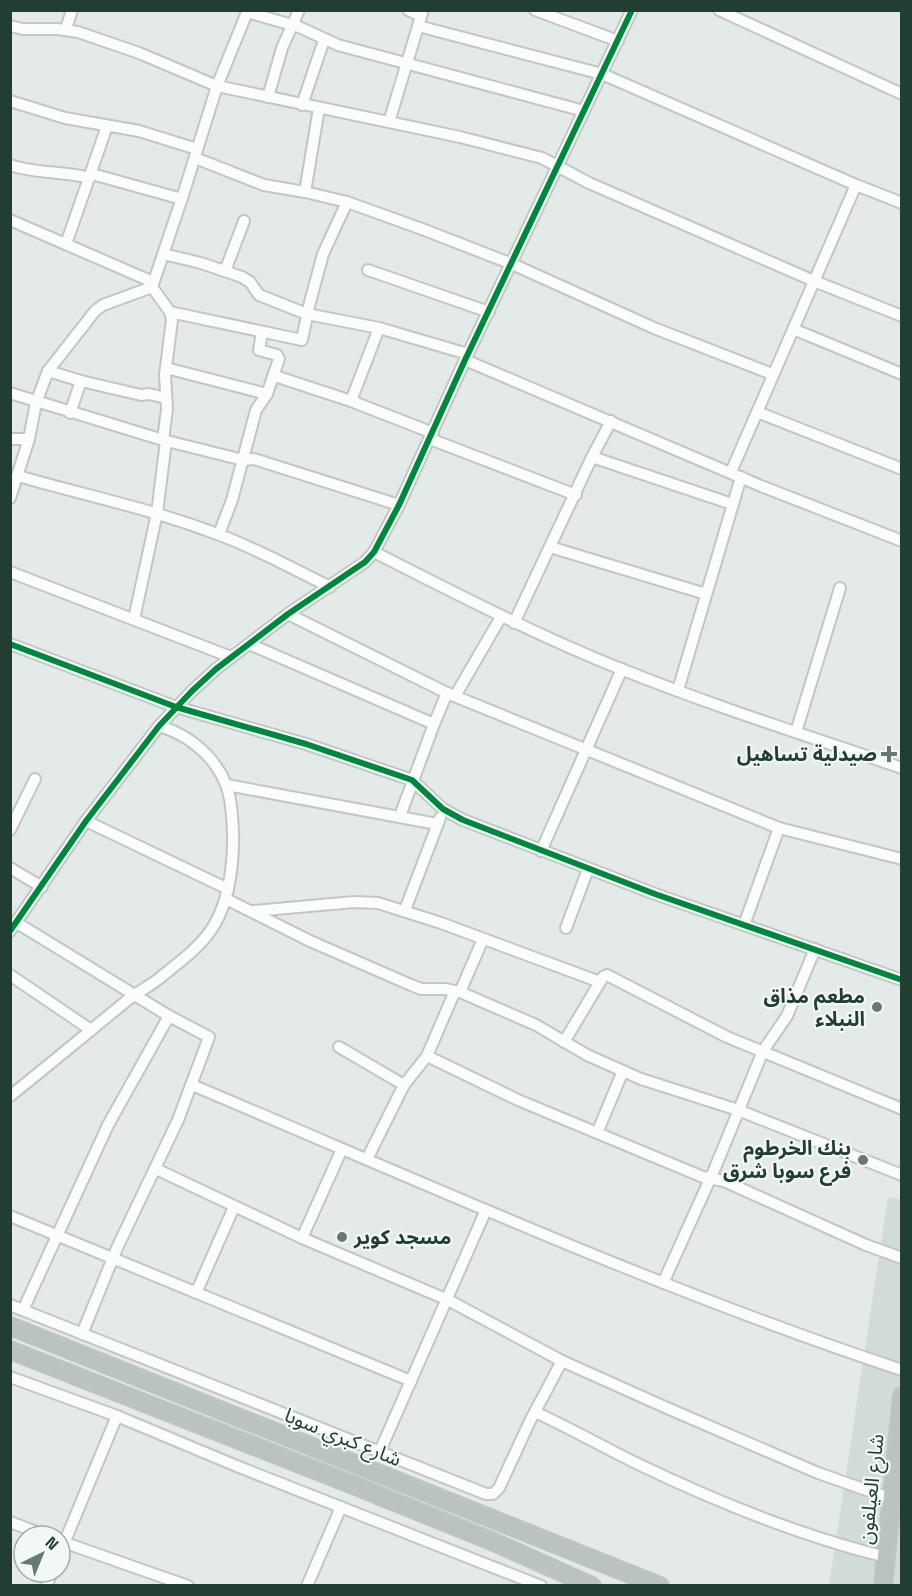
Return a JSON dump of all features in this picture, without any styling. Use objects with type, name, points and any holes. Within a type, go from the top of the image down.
[{"type":"highway","name":"شارع كبري سوبا","points":[[10,1326],[660,1586]]},
{"type":"highway","name":"شارع كبري سوبا","points":[[10,1350],[229,1434],[494,1542],[590,1585]]},
{"type":"highway","name":"شارع العيلفون","points":[[882,1583],[895,1508],[902,1396]]},
{"type":"highway","points":[[494,1542],[502,1521]]},
{"type":"street","points":[[66,29],[72,10]]},
{"type":"street","points":[[268,98],[282,48],[298,10]]},
{"type":"street","points":[[408,10],[420,18],[602,74],[856,186],[902,203]]},
{"type":"street","points":[[535,10],[618,41]]},
{"type":"street","points":[[82,1334],[113,1258],[156,1169],[192,1085],[209,1036],[169,1016],[136,994],[14,927],[86,820],[176,707],[231,657],[288,614],[365,562],[374,552],[432,436],[466,357],[632,10]]},
{"type":"street","points":[[719,10],[902,94]]},
{"type":"street","points":[[10,498],[29,439],[36,403],[48,371],[95,311],[103,305],[152,284],[182,199],[217,86],[248,11],[324,40],[584,111]]},
{"type":"street","points":[[389,122],[420,18]]},
{"type":"street","points":[[10,26],[24,30],[66,29],[120,45],[217,86],[533,155],[589,183],[814,281],[902,316]]},
{"type":"street","points":[[302,105],[324,40]]},
{"type":"street","points":[[10,101],[65,118],[139,131],[196,153],[264,185],[347,202],[512,264],[654,328],[772,375]]},
{"type":"street","points":[[305,192],[319,108]]},
{"type":"street","points":[[66,244],[107,126]]},
{"type":"street","points":[[10,165],[24,169],[91,176],[182,199]]},
{"type":"street","points":[[678,690],[732,504],[736,474],[757,412],[856,186]]},
{"type":"street","points":[[170,312],[302,341],[324,254],[347,202]]},
{"type":"street","points":[[10,220],[152,284],[170,312],[172,323],[166,368],[164,440],[157,513],[134,618]]},
{"type":"street","points":[[225,271],[244,221]]},
{"type":"street","points":[[163,254],[247,279],[259,295],[307,314],[379,328],[466,357],[736,474],[902,541]]},
{"type":"street","points":[[368,270],[489,312]]},
{"type":"street","points":[[351,401],[379,328]]},
{"type":"street","points":[[793,329],[902,374]]},
{"type":"street","points":[[219,534],[232,500],[256,410],[267,394],[279,359],[277,356],[259,350],[262,332]]},
{"type":"street","points":[[166,368],[267,394]]},
{"type":"street","points":[[48,371],[141,395],[150,394],[166,398]]},
{"type":"street","points":[[275,376],[351,401],[576,495]]},
{"type":"street","points":[[70,413],[81,381]]},
{"type":"street","points":[[10,393],[36,403],[164,440],[243,460],[254,459],[399,505]]},
{"type":"street","points":[[757,412],[902,469]]},
{"type":"street","points":[[514,623],[611,421]]},
{"type":"street","points":[[10,439],[29,439]]},
{"type":"street","points":[[592,457],[732,504]]},
{"type":"street","points":[[18,476],[157,513],[219,534],[330,587]]},
{"type":"street","points":[[550,547],[706,594]]},
{"type":"street","points":[[374,552],[501,617],[622,669],[902,768]]},
{"type":"street","points":[[10,572],[231,657]]},
{"type":"street","points":[[796,732],[840,588]]},
{"type":"street","points":[[288,614],[451,694],[779,828],[902,859]]},
{"type":"street","points":[[400,816],[434,724],[501,617]]},
{"type":"street","points":[[10,644],[176,707],[306,744],[412,780],[443,809],[463,820],[588,869],[902,980]]},
{"type":"street","points":[[249,644],[434,724]]},
{"type":"street","points":[[541,851],[622,669]]},
{"type":"street","points":[[10,1096],[136,994],[160,978],[210,933],[227,894],[233,825],[227,785],[215,765],[197,746],[179,733],[159,726]]},
{"type":"street","points":[[10,830],[35,779]]},
{"type":"street","points":[[227,785],[437,824]]},
{"type":"street","points":[[405,910],[443,809]]},
{"type":"street","points":[[86,820],[310,940],[411,985],[425,989],[458,991],[536,1025],[564,1042],[641,1079],[738,1110],[902,1175]]},
{"type":"street","points":[[744,925],[779,828]]},
{"type":"street","points":[[10,868],[42,887]]},
{"type":"street","points":[[566,928],[588,869]]},
{"type":"street","points":[[253,911],[362,902],[378,903],[405,910],[600,981]]},
{"type":"street","points":[[367,1159],[404,1085],[427,1056],[483,939]]},
{"type":"street","points":[[663,1283],[763,1051],[787,1016],[815,949]]},
{"type":"street","points":[[10,975],[91,1030]]},
{"type":"street","points":[[564,1042],[600,981],[604,975],[608,975],[727,1037],[902,1109]]},
{"type":"street","points":[[24,1310],[108,1125],[169,1016]]},
{"type":"street","points":[[339,1047],[404,1085]]},
{"type":"street","points":[[427,1056],[518,1101],[724,1182],[866,1245],[902,1258]]},
{"type":"street","points":[[597,1133],[623,1071]]},
{"type":"street","points":[[192,1085],[580,1250],[663,1283],[902,1370]]},
{"type":"street","points":[[302,1238],[342,1149]]},
{"type":"street","points":[[156,1169],[302,1238],[447,1300],[562,1361],[895,1508]]},
{"type":"street","points":[[196,1293],[234,1207]]},
{"type":"street","points":[[380,1451],[486,1210]]},
{"type":"street","points":[[10,1216],[411,1381]]},
{"type":"street","points":[[10,1305],[486,1494],[494,1494],[499,1488],[562,1361]]},
{"type":"street","points":[[10,1377],[117,1416],[541,1586]]},
{"type":"street","points":[[536,1412],[637,1463],[751,1514],[826,1540],[886,1557]]},
{"type":"street","points":[[71,1524],[117,1416]]},
{"type":"street","points":[[307,1586],[341,1507]]},
{"type":"street","points":[[72,1548],[188,1586]]},
{"type":"shaded area","points":[[888,1197],[902,1200],[901,1585],[829,1586]]},
{"type":"cycle path","points":[[10,931],[86,821],[159,726],[192,691],[216,669],[288,614],[365,562],[374,552],[399,505],[465,360],[632,10]]},
{"type":"cycle path","points":[[10,644],[176,707],[306,744],[412,780],[443,809],[463,820],[655,894],[902,980]]},
{"type":"place","name":"صيدلية تساهيل","points":[[889,754]]},
{"type":"place","name":"مطعم مذاق النبلاء","points":[[877,1007]]},
{"type":"place","name":"بنك الخرطوم فرع سوبا شرق","points":[[863,1160]]},
{"type":"place","name":"مسجد كوير","points":[[342,1237]]}]
